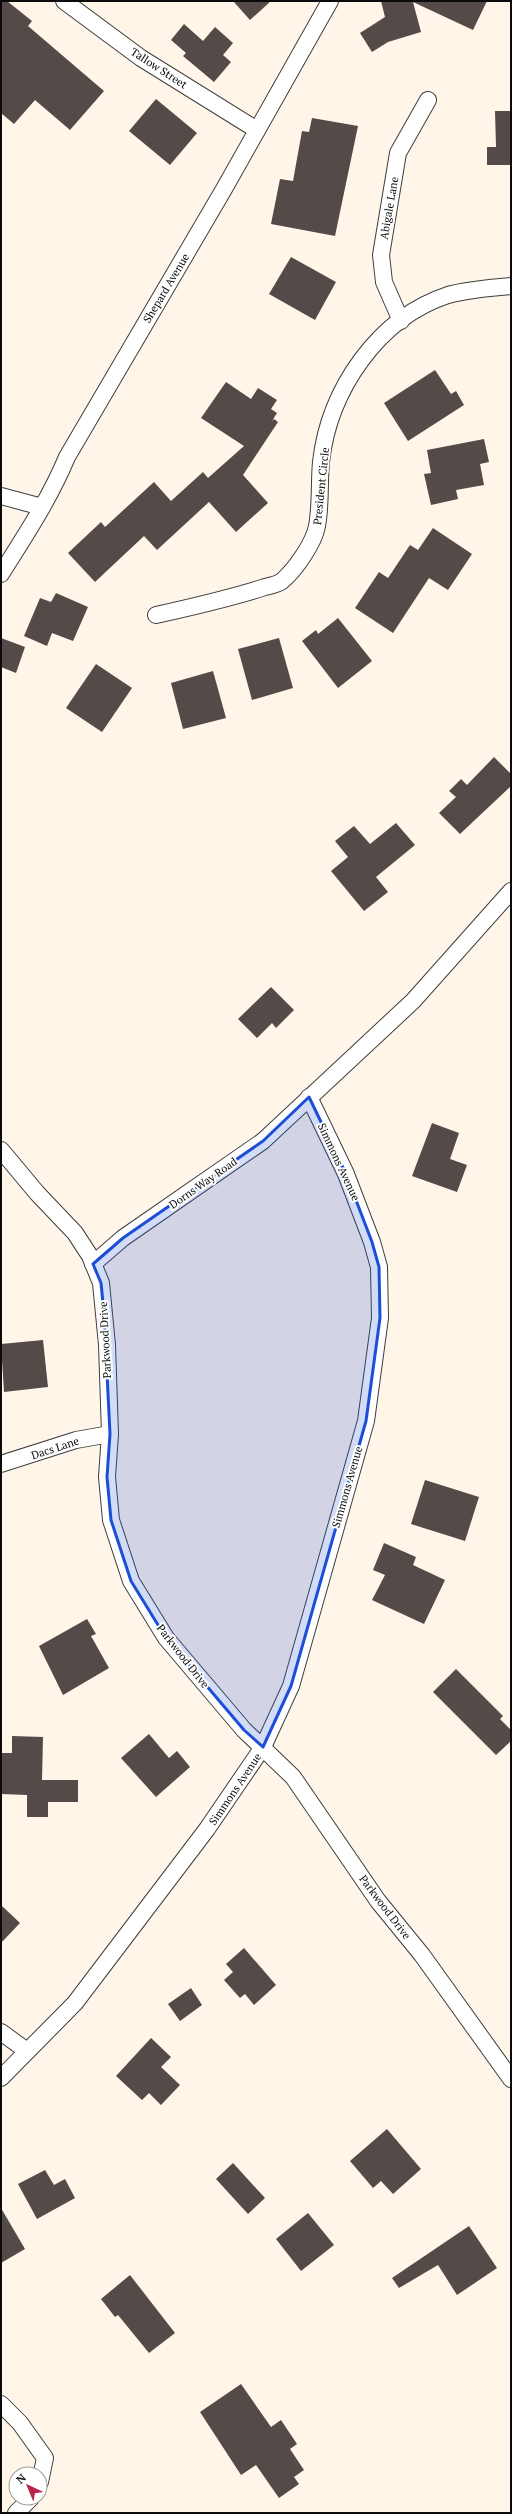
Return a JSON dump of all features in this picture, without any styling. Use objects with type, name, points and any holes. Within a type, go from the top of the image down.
[{"type":"street","name":"Tallow Street","points":[[64,1],[141,58],[257,130]]},
{"type":"street","name":"Shepard Avenue","points":[[1,574],[42,507],[67,457],[257,130],[330,1]]},
{"type":"street","name":"Abigale Lane","points":[[401,321],[384,282],[381,255],[398,153],[428,100]]},
{"type":"street","name":"President Circle","points":[[156,615],[241,595],[281,582],[303,556],[317,527],[321,461],[330,419],[345,383],[376,342],[411,312],[448,295],[476,289],[511,286]]},
{"type":"street","points":[[1,496],[42,507]]},
{"type":"street","points":[[309,1097],[412,1001],[511,891]]},
{"type":"street","name":"Dorns Way Road","points":[[93,1264],[123,1238],[263,1141],[309,1097]]},
{"type":"street","name":"Simmons Avenue","points":[[1,2078],[75,2003],[207,1830],[263,1747],[291,1686],[366,1421],[380,1318],[379,1267],[372,1242],[346,1174],[309,1097]]},
{"type":"street","name":"Parkwood Drive","points":[[1,1150],[37,1193],[75,1233],[93,1264],[101,1283],[104,1313],[110,1434],[107,1477],[111,1520],[131,1581],[166,1638],[244,1730],[293,1777],[378,1901],[422,1955],[511,2079]]},
{"type":"street","name":"Dacs Lane","points":[[1,1464],[76,1440],[110,1434]]},
{"type":"street","points":[[1,2032],[27,2050]]},
{"type":"street","points":[[1,2404],[20,2423],[45,2458],[43,2466]]},
{"type":"highlighted area","points":[[309,1097],[346,1174],[372,1242],[379,1267],[380,1318],[366,1421],[291,1686],[263,1747],[244,1730],[166,1638],[131,1581],[111,1520],[107,1477],[110,1434],[104,1313],[101,1283],[93,1264],[123,1238],[263,1141]]},
{"type":"building","points":[[1,1],[7,1],[32,21],[28,26],[104,91],[70,130],[35,100],[14,124],[1,113]]},
{"type":"building","points":[[233,1],[271,1],[250,20]]},
{"type":"building","points":[[381,1],[487,1],[473,30],[413,2],[421,32],[388,42],[372,52],[360,33],[385,17]]},
{"type":"building","points":[[184,24],[203,41],[215,27],[233,43],[223,55],[231,62],[214,82],[183,56],[186,53],[171,40]]},
{"type":"building","points":[[156,99],[197,133],[170,165],[129,131]]},
{"type":"building","points":[[495,111],[511,111],[511,165],[487,165],[487,147],[496,147]]},
{"type":"building","points":[[312,118],[358,126],[335,236],[271,224],[280,179],[293,181],[302,131],[309,132]]},
{"type":"building","points":[[291,257],[336,282],[315,320],[269,294]]},
{"type":"building","points":[[435,370],[451,394],[456,391],[464,405],[408,441],[384,403]]},
{"type":"building","points":[[226,382],[251,399],[258,388],[277,400],[271,409],[277,413],[272,421],[274,419],[278,422],[243,475],[268,503],[236,532],[209,502],[157,550],[144,536],[95,582],[68,553],[101,522],[105,527],[154,482],[171,501],[203,472],[208,478],[244,446],[201,418]]},
{"type":"building","points":[[484,439],[489,462],[480,464],[484,485],[456,490],[458,499],[431,505],[424,474],[431,473],[427,450]]},
{"type":"building","points":[[433,528],[472,554],[448,590],[429,578],[393,633],[355,608],[379,572],[388,578],[410,545],[418,550]]},
{"type":"building","points":[[56,593],[88,607],[73,641],[52,633],[47,646],[24,636],[40,598],[51,602]]},
{"type":"building","points":[[338,618],[372,661],[338,688],[302,641],[316,630],[318,634]]},
{"type":"building","points":[[1,638],[25,647],[16,673],[1,667]]},
{"type":"building","points":[[279,638],[293,688],[252,700],[238,649]]},
{"type":"building","points":[[96,664],[132,688],[102,732],[66,708]]},
{"type":"building","points":[[213,671],[226,718],[183,729],[171,683]]},
{"type":"building","points":[[494,757],[511,774],[511,786],[460,834],[439,813],[456,797],[449,791],[461,779],[467,785]]},
{"type":"building","points":[[396,823],[415,845],[376,877],[388,892],[364,911],[331,871],[348,857],[335,841],[354,826],[370,844]]},
{"type":"building","points":[[271,987],[294,1010],[276,1028],[272,1023],[257,1038],[238,1019]]},
{"type":"building","points":[[432,1123],[459,1133],[450,1159],[467,1165],[457,1192],[412,1176]]},
{"type":"building","points":[[43,1340],[48,1387],[4,1392],[1,1344]]},
{"type":"building","points":[[425,1480],[479,1497],[465,1541],[411,1524]]},
{"type":"building","points":[[384,1543],[416,1557],[413,1565],[445,1580],[424,1624],[372,1600],[385,1575],[373,1570]]},
{"type":"building","points":[[87,1619],[96,1634],[91,1636],[109,1668],[63,1695],[39,1646]]},
{"type":"building","points":[[456,1669],[503,1716],[500,1719],[511,1730],[511,1741],[496,1755],[433,1692]]},
{"type":"building","points":[[149,1734],[169,1758],[177,1751],[190,1767],[156,1797],[121,1758]]},
{"type":"building","points":[[12,1736],[43,1737],[42,1780],[78,1780],[78,1802],[48,1802],[48,1817],[27,1817],[27,1795],[1,1794],[1,1753],[12,1753]]},
{"type":"building","points":[[1,1905],[20,1923],[1,1943]]},
{"type":"building","points":[[244,1948],[276,1985],[254,2005],[245,1994],[240,1998],[224,1980],[233,1972],[226,1964]]},
{"type":"building","points":[[191,1988],[202,2005],[180,2021],[168,2004]]},
{"type":"building","points":[[151,2038],[171,2057],[161,2067],[180,2085],[161,2105],[149,2093],[142,2100],[116,2076]]},
{"type":"building","points":[[387,2129],[421,2169],[393,2194],[381,2181],[373,2188],[350,2161]]},
{"type":"building","points":[[233,2163],[265,2198],[248,2214],[216,2179]]},
{"type":"building","points":[[45,2170],[54,2185],[65,2179],[75,2198],[37,2219],[18,2184]]},
{"type":"building","points":[[1,2208],[25,2249],[1,2263]]},
{"type":"building","points":[[308,2213],[334,2245],[301,2271],[276,2239]]},
{"type":"building","points":[[469,2226],[497,2268],[457,2295],[438,2265],[399,2288],[392,2278]]},
{"type":"building","points":[[130,2275],[175,2333],[149,2353],[118,2315],[115,2317],[101,2299]]},
{"type":"building","points":[[241,2384],[271,2427],[281,2420],[297,2444],[290,2449],[304,2470],[294,2477],[299,2484],[279,2498],[256,2465],[241,2475],[200,2412]]}]
